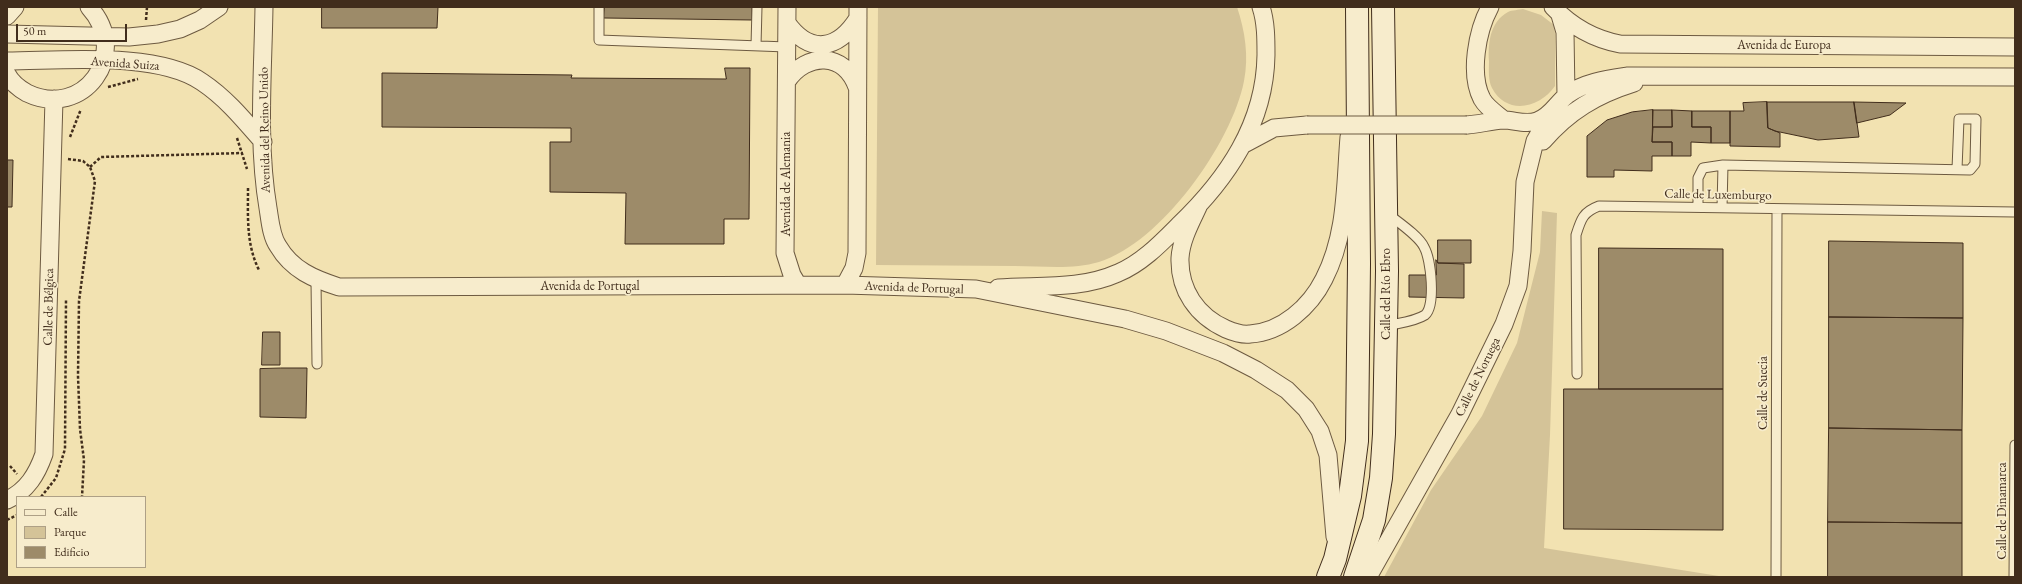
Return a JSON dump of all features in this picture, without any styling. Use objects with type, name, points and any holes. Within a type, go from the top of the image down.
[{"type":"main road","name":"Calle del Río Ebro","points":[[1355,577],[1374,520],[1381,478],[1384,434],[1386,213],[1383,7]]},
{"type":"main road","name":"Calle del Río Ebro","points":[[1332,568],[1350,496],[1357,441],[1359,256],[1357,17]]},
{"type":"street","points":[[7,16],[15,7]]},
{"type":"street","points":[[7,74],[21,90],[37,97],[54,100],[71,96],[86,88],[97,76],[104,61],[105,35],[98,17],[89,7]]},
{"type":"street","name":"Avenida Suiza","points":[[7,34],[105,35],[129,37],[158,34],[180,29],[200,20],[220,7]]},
{"type":"street","name":"Avenida del Reino Unido","points":[[264,7],[263,147],[265,191],[270,223],[277,246],[294,267],[316,280],[340,287]]},
{"type":"street","points":[[976,289],[1021,286],[1058,287],[1108,277],[1134,264],[1147,255],[1198,207],[1229,168],[1244,144],[1261,100],[1266,70],[1266,40],[1261,7]]},
{"type":"street","points":[[1490,7],[1484,18],[1477,42],[1477,84],[1482,100],[1504,120]]},
{"type":"street","points":[[1557,11],[1565,32],[1566,96]]},
{"type":"street","name":"Avenida de Europa","points":[[1557,11],[1584,32],[1602,40],[1620,44],[2015,47]]},
{"type":"street","name":"Avenida de Alemania","points":[[787,15],[804,41],[822,45],[841,39],[851,30],[858,13]]},
{"type":"street","name":"Avenida de Alemania","points":[[845,286],[854,268],[856,253],[858,13]]},
{"type":"street","name":"Avenida de Alemania","points":[[787,15],[785,253],[792,275],[798,286]]},
{"type":"street","points":[[1198,207],[1183,242],[1180,257],[1181,274],[1185,290],[1190,300],[1212,323],[1248,335],[1266,331],[1280,325],[1292,318],[1308,303],[1325,279],[1343,226],[1357,17]]},
{"type":"street","points":[[787,81],[801,66],[812,61],[824,60],[841,64],[854,79],[857,87]]},
{"type":"street","name":"Avenida Suiza","points":[[7,61],[104,61],[154,64],[179,70],[201,81],[220,95],[263,147]]},
{"type":"street","points":[[1244,144],[1274,128],[1307,125],[1467,125],[1504,120],[1521,123],[1536,121],[1551,113],[1566,96],[1576,89],[1603,80],[1628,76],[2015,77]]},
{"type":"street","name":"Calle de Noruega","points":[[1531,158],[1556,125],[1579,107],[1619,88],[1640,81],[1679,76]]},
{"type":"street","name":"Calle de Bélgica","points":[[7,500],[27,486],[38,471],[44,454],[54,100]]},
{"type":"street","name":"Calle de Noruega","points":[[1368,577],[1460,414],[1504,324],[1518,286],[1522,251],[1525,182],[1535,141],[1551,113]]},
{"type":"street","name":"Avenida de Portugal","points":[[340,287],[845,286],[976,289],[1125,319],[1166,331],[1223,353],[1256,370],[1287,390],[1306,409],[1320,431],[1328,456],[1335,519],[1332,568]]},
{"type":"lane","points":[[599,7],[599,40],[787,47]]},
{"type":"lane","points":[[756,46],[757,7]]},
{"type":"lane","points":[[1698,207],[1698,178],[1703,168],[1723,165],[1970,170],[1975,164],[1976,119],[1959,119],[1957,169]]},
{"type":"lane","points":[[1722,208],[1723,165]]},
{"type":"lane","name":"Calle de Luxemburgo","points":[[1577,374],[1576,235],[1581,220],[1588,210],[1600,206],[2015,212]]},
{"type":"lane","name":"Calle de Suecia","points":[[1776,209],[1776,577]]},
{"type":"lane","points":[[1386,213],[1424,246],[1430,267],[1431,304],[1426,314],[1411,321],[1386,326]]},
{"type":"lane","points":[[316,280],[317,364]]},
{"type":"lane","name":"Calle de Dinamarca","points":[[2014,577],[2015,445]]},
{"type":"path","points":[[146,20],[147,7]]},
{"type":"path","points":[[105,89],[129,80],[143,79]]},
{"type":"path","points":[[68,143],[79,111],[84,106]]},
{"type":"path","points":[[235,134],[248,176]]},
{"type":"path","points":[[90,168],[101,157],[242,153],[263,147]]},
{"type":"path","points":[[68,154],[68,167]]},
{"type":"path","points":[[68,160],[83,161],[90,168],[95,181],[95,191],[79,302],[78,383],[80,429],[84,460],[82,496]]},
{"type":"path","points":[[248,184],[248,230],[251,254],[259,270]]},
{"type":"path","points":[[43,496],[56,478],[65,448],[66,297]]},
{"type":"path","points":[[7,520],[16,516]]},
{"type":"green space","points":[[878,7],[1237,7],[1242,25],[1246,53],[1244,81],[1237,106],[1225,133],[1209,161],[1190,188],[1169,213],[1146,234],[1123,251],[1099,262],[1068,267],[876,265]]},
{"type":"green space","points":[[1523,9],[1541,15],[1554,25],[1555,34],[1555,86],[1549,94],[1541,100],[1524,106],[1506,103],[1498,97],[1492,88],[1489,75],[1489,47],[1491,33],[1497,21],[1508,12]]},
{"type":"green space","points":[[1542,211],[1557,213],[1550,435],[1544,548],[1725,577],[1384,577],[1431,490],[1482,416],[1517,343],[1540,252]]},
{"type":"building","points":[[322,7],[438,7],[437,28],[322,28]]},
{"type":"building","points":[[605,7],[752,7],[752,20],[604,18]]},
{"type":"building","points":[[725,68],[750,68],[749,219],[724,219],[724,244],[625,244],[626,193],[550,192],[550,142],[571,142],[571,128],[382,127],[382,73],[572,75],[571,78],[726,79]]},
{"type":"building","points":[[1767,102],[1768,128],[1780,133],[1780,147],[1730,146],[1730,111],[1744,111],[1743,103]]},
{"type":"building","points":[[1767,102],[1854,102],[1859,137],[1818,140],[1775,131],[1768,128]]},
{"type":"building","points":[[1854,102],[1906,103],[1890,115],[1857,123]]},
{"type":"building","points":[[1653,110],[1652,142],[1672,142],[1672,156],[1652,156],[1652,171],[1614,170],[1614,177],[1587,177],[1587,136],[1607,120],[1632,112]]},
{"type":"building","points":[[1653,110],[1672,110],[1672,127],[1653,127]]},
{"type":"building","points":[[1672,110],[1692,111],[1692,127],[1711,127],[1711,143],[1691,142],[1691,156],[1672,156],[1672,142],[1652,142],[1653,127],[1672,127]]},
{"type":"building","points":[[1692,111],[1730,111],[1730,143],[1711,143],[1711,127],[1692,127]]},
{"type":"building","points":[[7,160],[13,160],[12,207],[7,207]]},
{"type":"building","points":[[1438,240],[1471,240],[1471,263],[1438,263]]},
{"type":"building","points":[[1829,241],[1963,243],[1963,318],[1829,317]]},
{"type":"building","points":[[1599,248],[1723,249],[1723,389],[1599,389]]},
{"type":"building","points":[[1436,260],[1438,263],[1464,264],[1464,298],[1409,297],[1409,275],[1436,275]]},
{"type":"building","points":[[1829,317],[1963,318],[1962,430],[1829,428]]},
{"type":"building","points":[[263,332],[280,332],[280,365],[262,365]]},
{"type":"building","points":[[307,368],[306,418],[260,417],[260,369]]},
{"type":"building","points":[[1564,389],[1723,389],[1723,530],[1564,529]]},
{"type":"building","points":[[1829,428],[1962,430],[1962,523],[1828,522]]},
{"type":"building","points":[[1828,522],[1962,523],[1962,577],[1828,577]]}]
